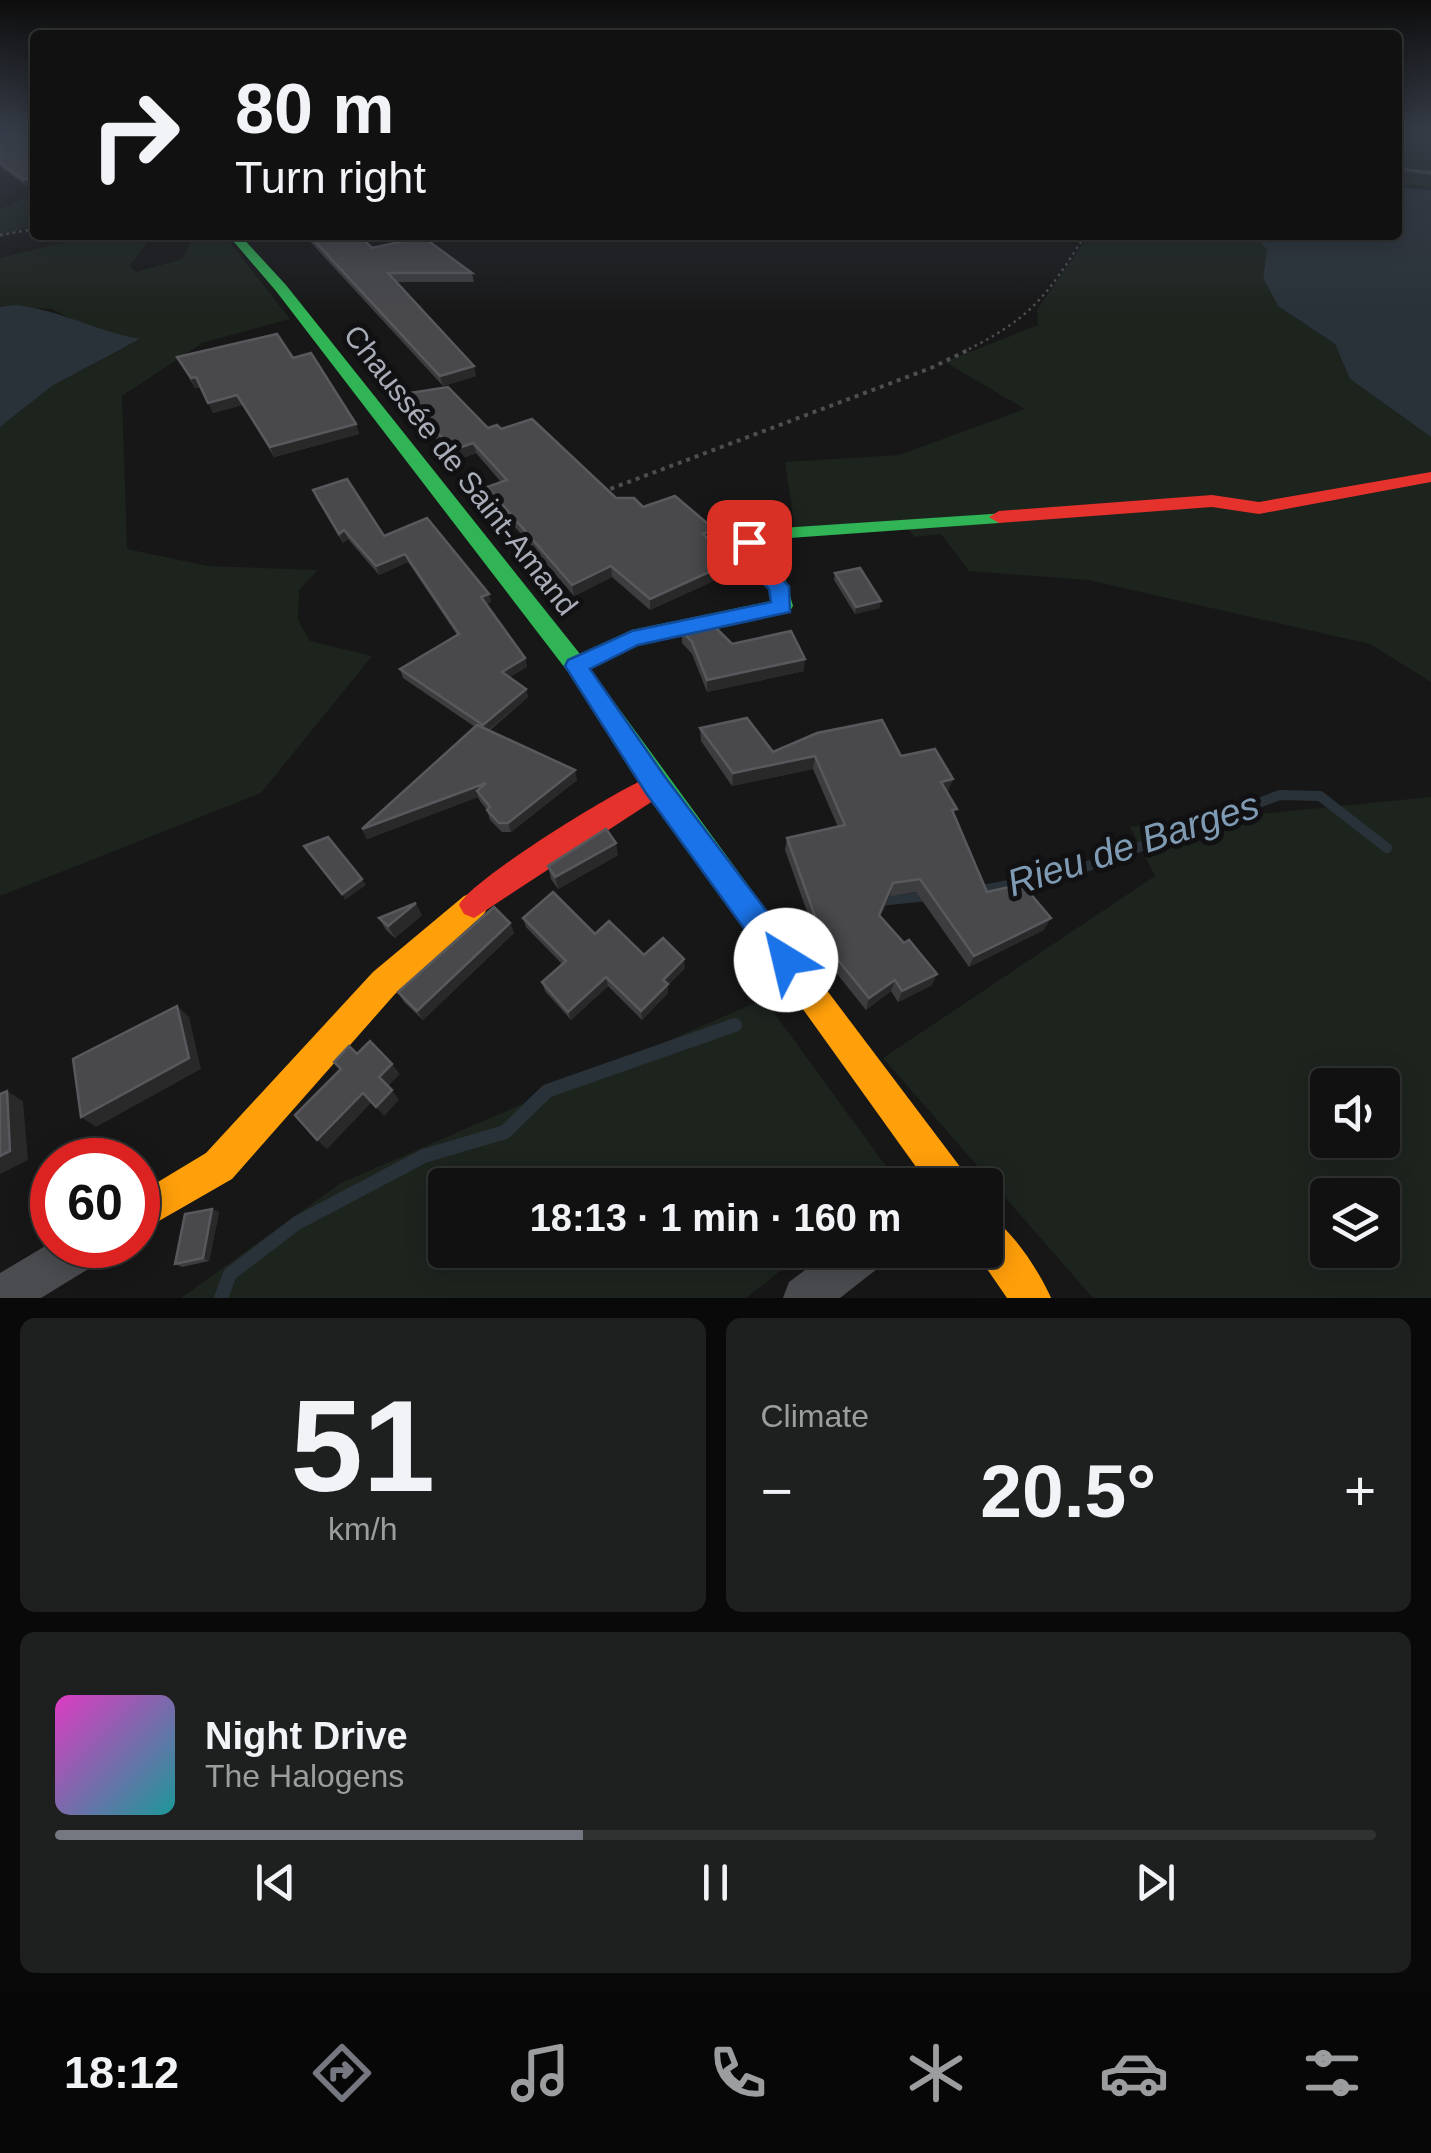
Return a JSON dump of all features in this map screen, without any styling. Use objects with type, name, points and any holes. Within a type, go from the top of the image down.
[{"type":"main road","name":"Chaussée de Saint-Amand","points":[[238,240],[281,288],[576,666],[656,785],[938,1168]]},
{"type":"main road","points":[[576,666],[632,638],[782,606],[779,586],[751,562],[749,542],[772,532],[1212,500],[1260,508],[1431,478]]},
{"type":"main road","points":[[160,1202],[219,1166],[384,983],[501,882],[656,785]]},
{"type":"main road","points":[[1003,1258],[1031,1298]]},
{"type":"street","points":[[0,1298],[50,1268]]},
{"type":"street","points":[[805,1298],[844,1268]]},
{"type":"path","points":[[24,229],[30,224]]},
{"type":"path","points":[[0,234],[30,229]]},
{"type":"path","points":[[588,498],[932,368],[1012,328],[1050,293],[1083,240]]},
{"type":"shaded area","points":[[1402,193],[1431,193],[1431,437],[1350,379],[1335,344],[1278,306],[1263,278],[1267,250],[1259,240],[1402,240]]},
{"type":"shaded area","points":[[30,196],[30,226],[0,238],[0,209]]},
{"type":"shaded area","points":[[72,240],[148,240],[129,266],[136,272],[182,259],[191,240],[228,240],[290,319],[202,343],[122,396],[127,549],[208,566],[318,570],[299,590],[298,620],[310,641],[372,656],[261,793],[0,896],[0,427],[52,386],[139,340],[88,327],[52,309],[0,307],[0,258]]},
{"type":"shaded area","points":[[1086,240],[1259,240],[1267,250],[1263,278],[1278,306],[1335,344],[1350,379],[1431,437],[1431,682],[1370,644],[1088,580],[969,571],[941,534],[915,537],[902,522],[795,529],[785,462],[899,455],[1025,409],[945,362],[1038,325],[1037,310]]},
{"type":"shaded area","points":[[14,305],[140,339],[52,386],[0,427],[0,307]]},
{"type":"shaded area","points":[[1431,797],[1431,1298],[1093,1298],[1003,1195],[1003,1168],[979,1168],[883,1058],[1155,876],[1130,827]]},
{"type":"shaded area","points":[[764,999],[887,1168],[428,1168],[428,1268],[784,1268],[746,1298],[181,1298],[341,1183]]},
{"type":"building","points":[[314,240],[364,240],[372,248],[427,240],[472,273],[388,273],[474,366],[440,376]]},
{"type":"building","points":[[277,334],[293,358],[311,353],[356,424],[270,447],[237,395],[208,403],[196,377],[191,378],[177,357]]},
{"type":"building","points":[[448,387],[488,428],[497,425],[501,429],[532,419],[616,498],[634,498],[643,507],[675,496],[714,529],[703,534],[731,562],[650,599],[611,566],[572,585],[487,487],[507,480],[473,443],[453,450],[404,394]]},
{"type":"building","points":[[347,479],[384,536],[427,518],[489,594],[481,597],[525,658],[502,672],[526,689],[483,725],[400,669],[459,634],[405,554],[376,566],[344,530],[339,534],[313,490]]},
{"type":"building","points":[[860,568],[881,601],[856,607],[835,573]]},
{"type":"building","points":[[712,624],[732,644],[791,631],[805,659],[707,680],[692,642],[682,631]]},
{"type":"building","points":[[747,718],[773,752],[817,733],[882,720],[901,756],[935,749],[953,779],[941,782],[957,809],[952,810],[987,892],[1022,884],[1051,918],[974,956],[920,879],[893,883],[879,915],[904,943],[909,940],[937,974],[902,991],[895,980],[869,998],[807,922],[815,916],[787,838],[845,825],[815,756],[733,773],[700,728]]},
{"type":"building","points":[[477,725],[575,770],[508,823],[499,823],[487,810],[490,807],[477,791],[486,783],[362,829]]},
{"type":"building","points":[[606,829],[616,843],[555,877],[548,866]]},
{"type":"building","points":[[328,837],[362,879],[342,894],[304,846]]},
{"type":"building","points":[[553,892],[595,934],[609,921],[644,955],[663,938],[684,959],[663,980],[668,984],[641,1011],[606,977],[568,1012],[542,982],[566,961],[523,918]]},
{"type":"building","points":[[416,903],[388,926],[379,918]]},
{"type":"building","points":[[494,907],[510,923],[417,1011],[398,992]]},
{"type":"building","points":[[177,1006],[189,1058],[81,1117],[73,1059]]},
{"type":"building","points":[[370,1041],[392,1064],[379,1077],[392,1090],[376,1107],[363,1093],[317,1140],[295,1115],[341,1069],[334,1062],[349,1046],[357,1054]]},
{"type":"building","points":[[7,1091],[10,1151],[0,1156],[0,1094]]},
{"type":"building","points":[[212,1209],[203,1258],[175,1264],[185,1214]]},
{"type":"waterway","name":"Rieu de Barges","points":[[978,891],[1069,873],[1280,795],[1320,796],[1387,848]]},
{"type":"waterway","name":"Rieu de Barges","points":[[879,901],[928,896]]},
{"type":"waterway","name":"Rieu de Barges","points":[[221,1298],[230,1274],[297,1223],[424,1156],[505,1132],[547,1091],[735,1025]]},
{"type":"traffic: fast","points":[[238,240],[281,288],[576,666],[754,917]]},
{"type":"traffic: fast","points":[[576,666],[632,638],[782,606],[779,586],[751,562],[749,542],[773,533],[999,517]]},
{"type":"traffic: slow","points":[[160,1202],[219,1166],[384,983],[474,905]]},
{"type":"traffic: slow","points":[[754,917],[939,1168]]},
{"type":"traffic: slow","points":[[1003,1258],[1031,1298]]},
{"type":"traffic: jam","points":[[999,517],[1212,501],[1259,508],[1431,477]]},
{"type":"traffic: jam","points":[[474,905],[501,882],[656,785]]},
{"type":"route","points":[[749,542],[751,562],[779,586],[782,606],[632,638],[576,666],[656,785],[786,960]]}]
